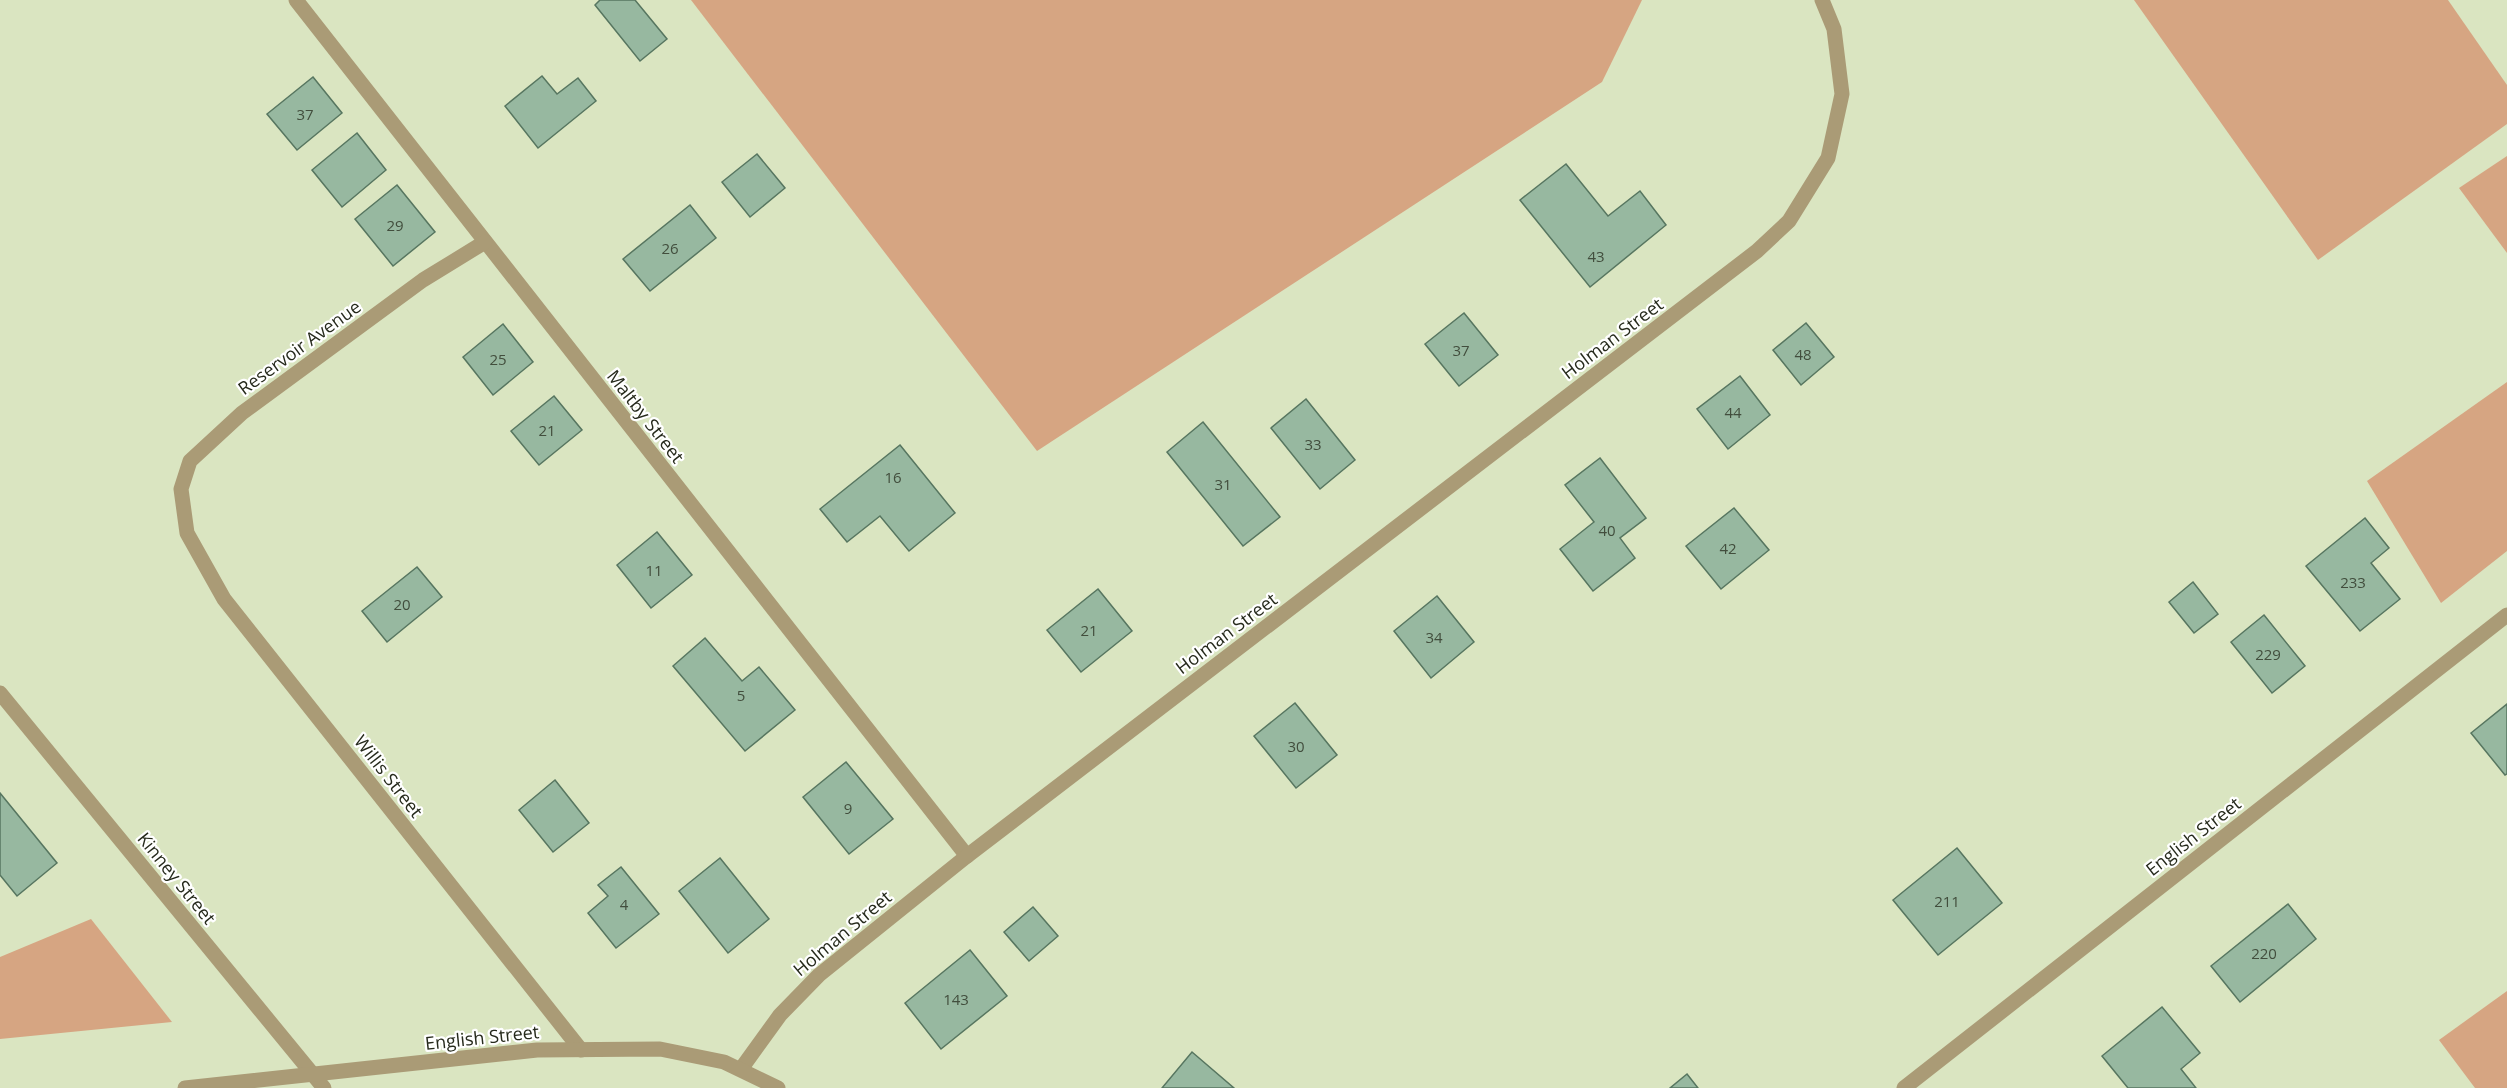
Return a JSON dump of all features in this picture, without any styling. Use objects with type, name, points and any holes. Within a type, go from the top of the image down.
[{"type":"street","name":"Maltby Street","points":[[296,0],[967,855]]},
{"type":"street","name":"Holman Street","points":[[741,1069],[780,1015],[819,975],[967,855],[1757,251],[1789,221],[1828,158],[1842,94],[1834,30],[1822,0]]},
{"type":"street","name":"Reservoir Avenue","points":[[185,516],[181,489],[190,461],[242,413],[423,280],[485,242]]},
{"type":"street","name":"Willis Street","points":[[185,516],[187,533],[224,599],[581,1050]]},
{"type":"street","name":"English Street","points":[[1904,1088],[2507,615]]},
{"type":"street","name":"Kinney Street","points":[[0,693],[324,1088]]},
{"type":"street","name":"English Street","points":[[185,1088],[537,1050],[660,1049],[724,1062],[778,1088]]},
{"type":"shaded area","points":[[691,0],[1642,0],[1602,82],[1037,451]]},
{"type":"shaded area","points":[[2134,0],[2448,0],[2507,85],[2507,124],[2318,260]]},
{"type":"shaded area","points":[[2507,156],[2507,253],[2459,188]]},
{"type":"shaded area","points":[[2507,382],[2507,551],[2441,603],[2367,481]]},
{"type":"shaded area","points":[[91,919],[172,1022],[0,1039],[0,957]]},
{"type":"shaded area","points":[[2507,991],[2507,1088],[2475,1088],[2439,1040]]},
{"type":"building","points":[[600,0],[635,0],[667,39],[640,61],[595,5]]},
{"type":"building","points":[[542,76],[557,94],[578,78],[596,101],[538,148],[505,106]]},
{"type":"building","points":[[313,77],[342,113],[297,150],[267,114]]},
{"type":"building","points":[[357,133],[386,170],[342,207],[312,170]]},
{"type":"building","points":[[757,154],[785,188],[750,217],[722,182]]},
{"type":"building","points":[[1566,164],[1608,216],[1640,191],[1666,225],[1590,287],[1520,200]]},
{"type":"building","points":[[397,185],[435,232],[393,266],[355,219]]},
{"type":"building","points":[[690,205],[716,238],[650,291],[623,259]]},
{"type":"building","points":[[1464,313],[1498,355],[1459,386],[1425,344]]},
{"type":"building","points":[[1806,323],[1834,357],[1801,385],[1773,350]]},
{"type":"building","points":[[503,324],[533,362],[493,395],[463,357]]},
{"type":"building","points":[[1740,376],[1770,415],[1728,449],[1697,409]]},
{"type":"building","points":[[554,396],[582,430],[539,465],[511,431]]},
{"type":"building","points":[[1306,399],[1355,460],[1320,489],[1271,428]]},
{"type":"building","points":[[1203,422],[1280,517],[1243,546],[1167,452]]},
{"type":"building","points":[[900,445],[955,513],[909,551],[880,516],[847,542],[820,509]]},
{"type":"building","points":[[1600,458],[1646,518],[1620,538],[1635,558],[1593,591],[1560,549],[1594,522],[1565,485]]},
{"type":"building","points":[[1734,508],[1769,550],[1721,589],[1686,546]]},
{"type":"building","points":[[2365,518],[2389,548],[2371,563],[2400,599],[2360,631],[2306,566]]},
{"type":"building","points":[[657,532],[692,575],[651,608],[617,565]]},
{"type":"building","points":[[417,567],[442,597],[387,642],[362,611]]},
{"type":"building","points":[[2193,582],[2218,614],[2194,633],[2169,602]]},
{"type":"building","points":[[1098,589],[1132,631],[1081,672],[1047,630]]},
{"type":"building","points":[[1437,596],[1474,642],[1431,678],[1394,631]]},
{"type":"building","points":[[2264,615],[2305,666],[2272,693],[2231,642]]},
{"type":"building","points":[[705,638],[742,681],[759,667],[795,710],[745,751],[673,666]]},
{"type":"building","points":[[1295,703],[1337,755],[1296,788],[1254,736]]},
{"type":"building","points":[[2507,704],[2507,774],[2505,775],[2471,733]]},
{"type":"building","points":[[846,762],[893,819],[849,854],[803,797]]},
{"type":"building","points":[[555,780],[589,823],[553,852],[519,810]]},
{"type":"building","points":[[0,793],[57,863],[17,896],[0,875]]},
{"type":"building","points":[[1957,848],[2002,903],[1938,955],[1893,900]]},
{"type":"building","points":[[720,858],[769,919],[728,953],[679,891]]},
{"type":"building","points":[[621,867],[659,914],[616,948],[588,913],[608,896],[598,885]]},
{"type":"building","points":[[2288,904],[2316,939],[2240,1002],[2211,966]]},
{"type":"building","points":[[1033,907],[1058,936],[1029,961],[1004,932]]},
{"type":"building","points":[[970,950],[1007,996],[941,1049],[905,1003]]},
{"type":"building","points":[[2162,1007],[2200,1053],[2181,1069],[2196,1088],[2128,1088],[2102,1056]]},
{"type":"building","points":[[1192,1052],[1234,1088],[1162,1088]]},
{"type":"building","points":[[1687,1074],[1698,1088],[1670,1088]]}]
